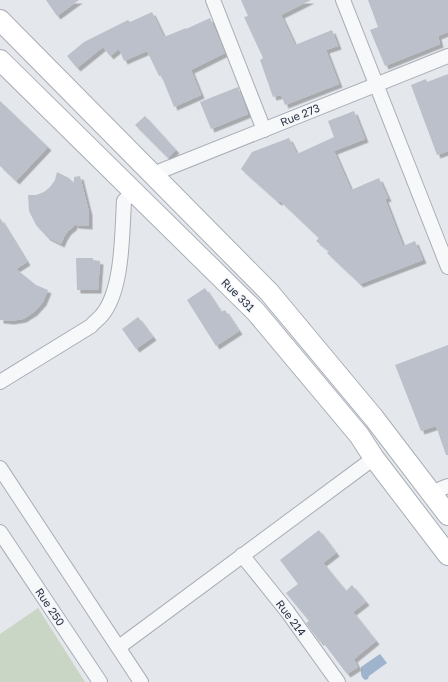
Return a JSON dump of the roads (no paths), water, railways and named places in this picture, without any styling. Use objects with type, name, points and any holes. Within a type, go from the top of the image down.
[{"type":"street","points":[[213,0],[264,130]]},
{"type":"street","points":[[343,0],[448,267]]},
{"type":"street","points":[[0,20],[269,292],[374,418],[440,489],[448,514]]},
{"type":"street","name":"Rue 273","points":[[153,174],[448,56]]},
{"type":"street","name":"Rue 331","points":[[0,60],[256,312],[359,435],[374,458],[448,555]]},
{"type":"street","points":[[0,382],[91,326],[102,315],[110,303],[119,272],[124,201],[134,192]]},
{"type":"street","points":[[119,647],[374,458]]},
{"type":"street","points":[[0,468],[141,682]]},
{"type":"street","name":"Rue 250","points":[[0,532],[100,682]]},
{"type":"street","name":"Rue 214","points":[[242,555],[287,611],[338,682]]},
{"type":"water","points":[[380,654],[387,663],[369,676],[368,679],[363,679],[361,667]]}]
